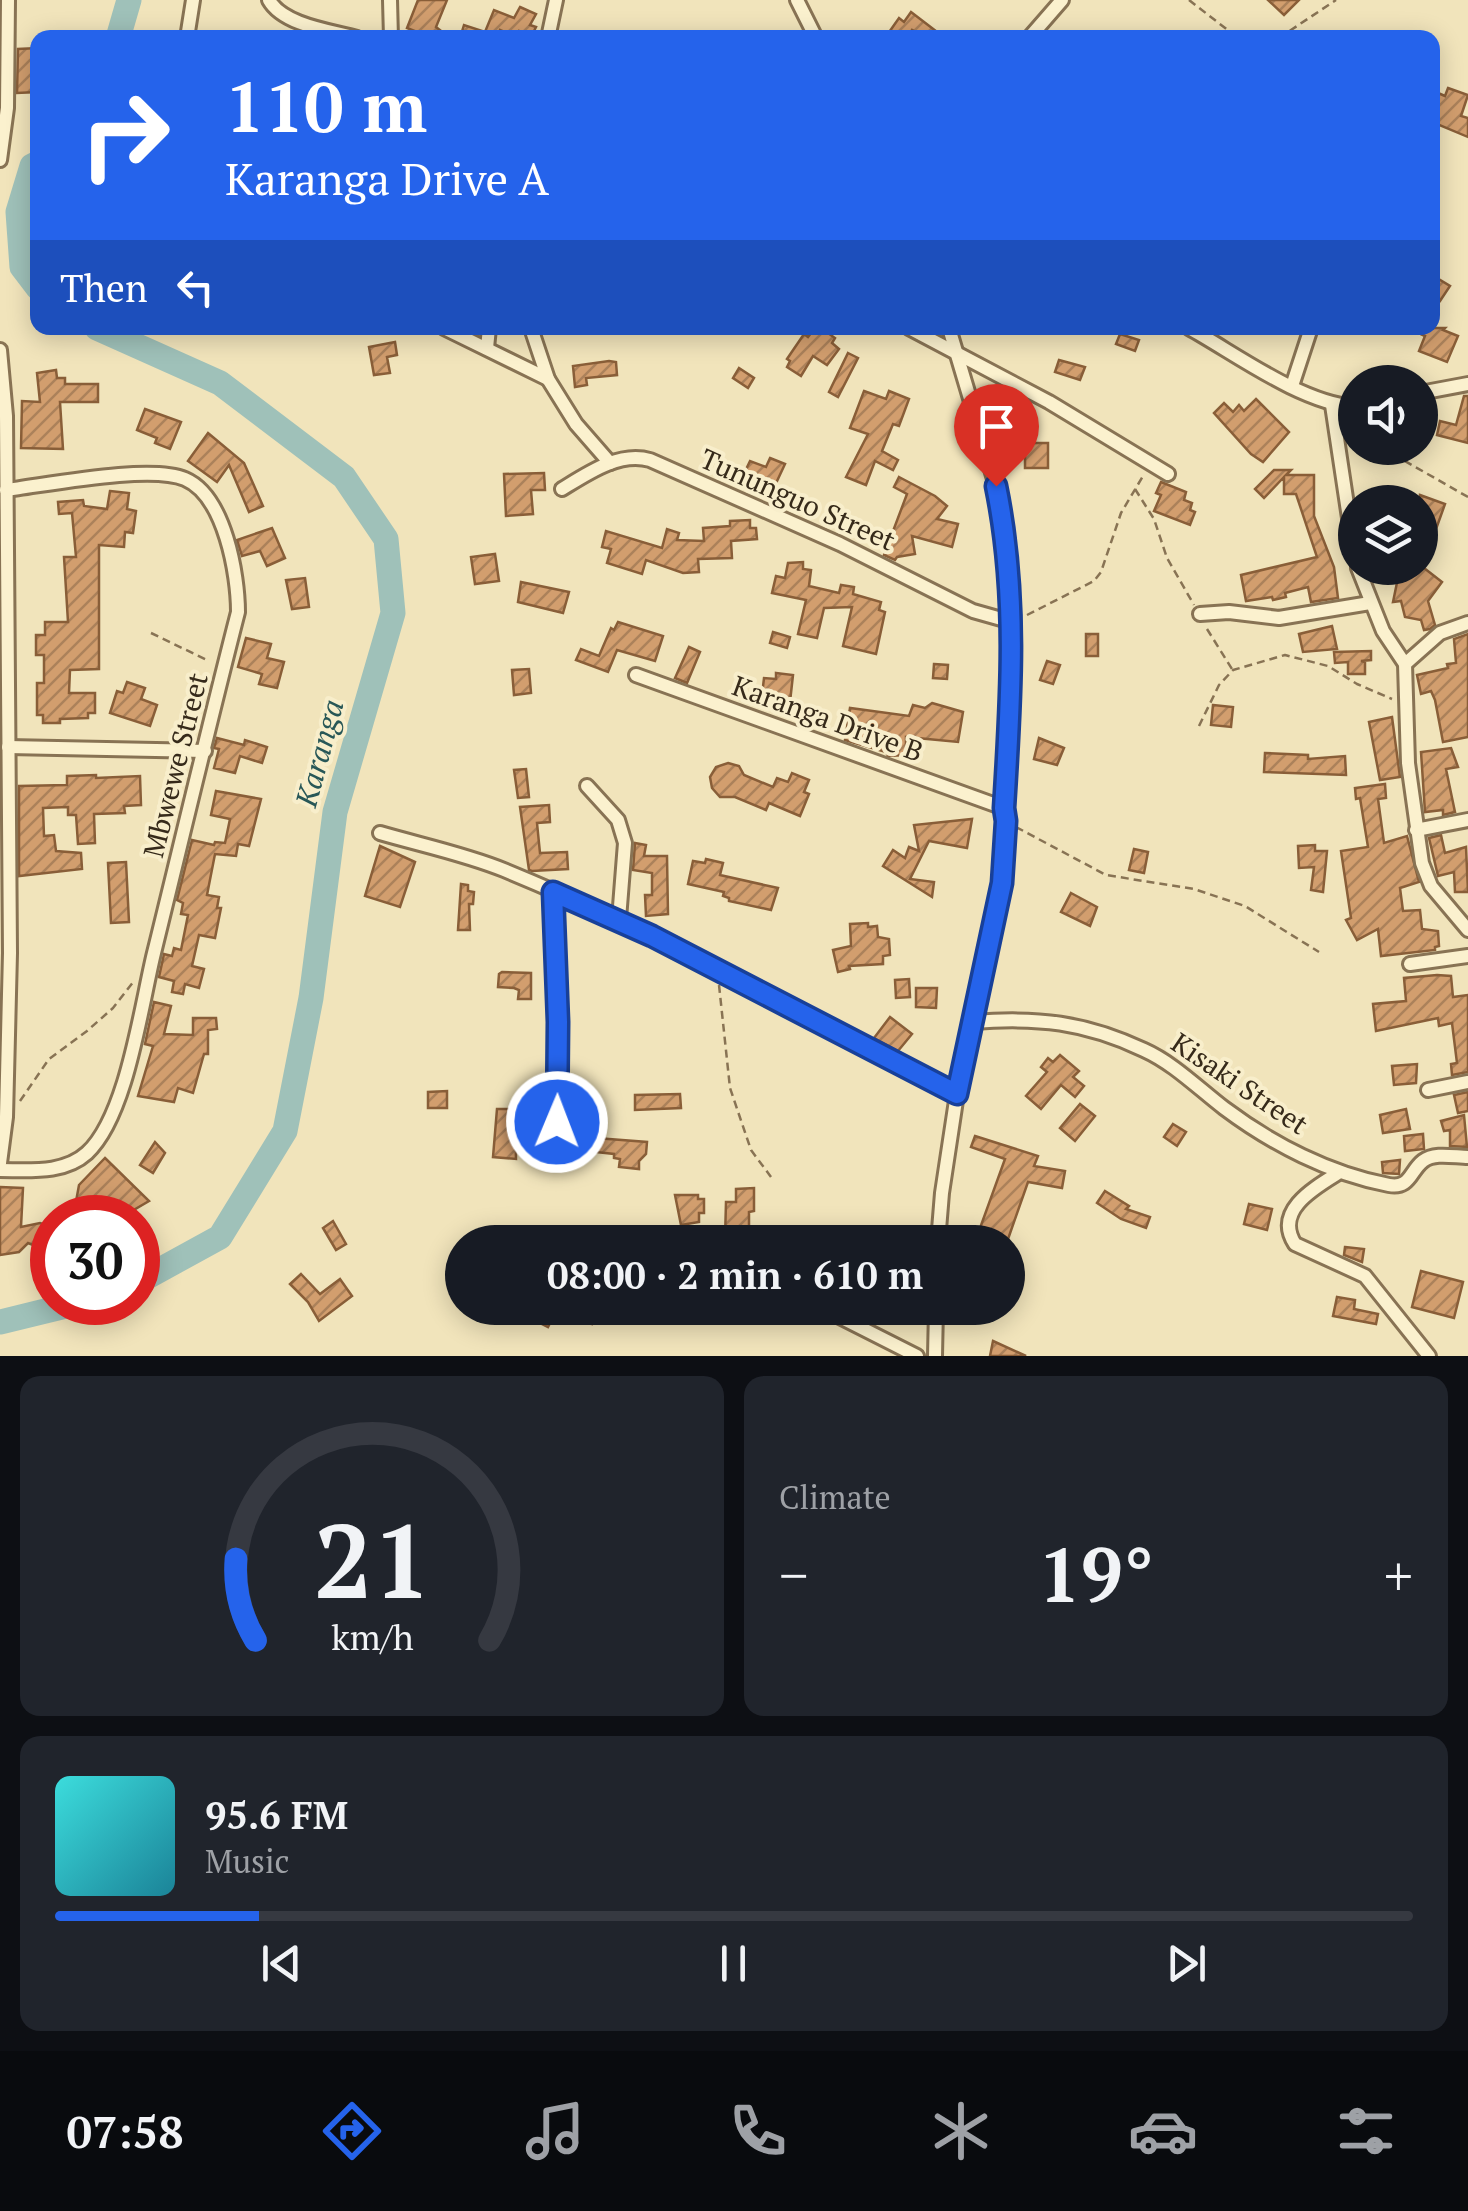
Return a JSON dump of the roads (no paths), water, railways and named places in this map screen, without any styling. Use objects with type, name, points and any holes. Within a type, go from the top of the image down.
[{"type":"street","points":[[0,160],[7,108],[4,23],[8,0]]},
{"type":"street","points":[[189,30],[193,0]]},
{"type":"street","points":[[269,0],[288,16],[332,30]]},
{"type":"street","points":[[390,0],[391,30]]},
{"type":"street","points":[[550,30],[556,0]]},
{"type":"street","points":[[797,0],[812,30]]},
{"type":"street","points":[[1035,30],[1062,0]]},
{"type":"street","points":[[459,335],[548,379]]},
{"type":"street","points":[[488,348],[489,335]]},
{"type":"street","points":[[533,335],[548,379],[576,424],[610,463]]},
{"type":"street","points":[[924,335],[1168,474]]},
{"type":"street","points":[[939,1225],[957,1094],[1002,883],[1012,622],[1010,568],[996,486],[951,335]]},
{"type":"street","points":[[1201,335],[1292,386],[1338,406]]},
{"type":"street","points":[[1292,386],[1309,335]]},
{"type":"street","points":[[0,350],[6,416],[3,620],[10,953],[6,1118],[0,1167]]},
{"type":"street","points":[[1438,390],[1468,384]]},
{"type":"street","points":[[1332,405],[1344,485]]},
{"type":"street","name":"Tununguo Street","points":[[562,489],[610,463],[631,457],[650,460],[840,544],[973,611],[1012,622]]},
{"type":"street","name":"Mbwewe Street","points":[[0,1167],[46,1170],[76,1162],[106,1129],[133,1047],[238,612],[238,578],[226,533],[206,498],[186,480],[151,474],[6,490]]},
{"type":"street","points":[[1364,585],[1405,664],[1408,763],[1416,830],[1430,886],[1468,930]]},
{"type":"street","points":[[1200,614],[1229,612],[1279,618],[1370,603]]},
{"type":"street","points":[[1405,664],[1440,633],[1468,623]]},
{"type":"street","name":"Karanga Drive B","points":[[636,674],[1005,814]]},
{"type":"street","points":[[8,747],[205,751]]},
{"type":"street","points":[[587,786],[618,820],[625,843],[618,919]]},
{"type":"street","points":[[1416,830],[1468,820]]},
{"type":"street","points":[[380,833],[502,868],[618,919],[957,1094]]},
{"type":"street","points":[[553,892],[558,1022],[556,1156]]},
{"type":"street","points":[[1410,964],[1468,956]]},
{"type":"street","name":"Kisaki Street","points":[[973,1022],[1038,1019],[1092,1029],[1147,1051],[1268,1138],[1340,1172],[1394,1186],[1404,1184],[1424,1160],[1434,1156],[1468,1158]]},
{"type":"street","points":[[1428,1090],[1468,1082]]},
{"type":"street","points":[[1340,1172],[1294,1206],[1288,1231],[1291,1238],[1295,1244],[1365,1276],[1429,1356]]},
{"type":"street","points":[[856,1325],[917,1356]]},
{"type":"street","points":[[935,1356],[936,1325]]},
{"type":"waterway","name":"Karanga","points":[[120,30],[129,0]]},
{"type":"waterway","name":"Karanga","points":[[30,173],[18,212],[22,267],[30,278]]},
{"type":"waterway","name":"Karanga","points":[[113,335],[220,383],[344,477],[386,539],[393,613],[335,812],[311,998],[285,1131],[220,1237],[160,1270]]},
{"type":"waterway","name":"Karanga","points":[[0,1322],[30,1315]]}]
